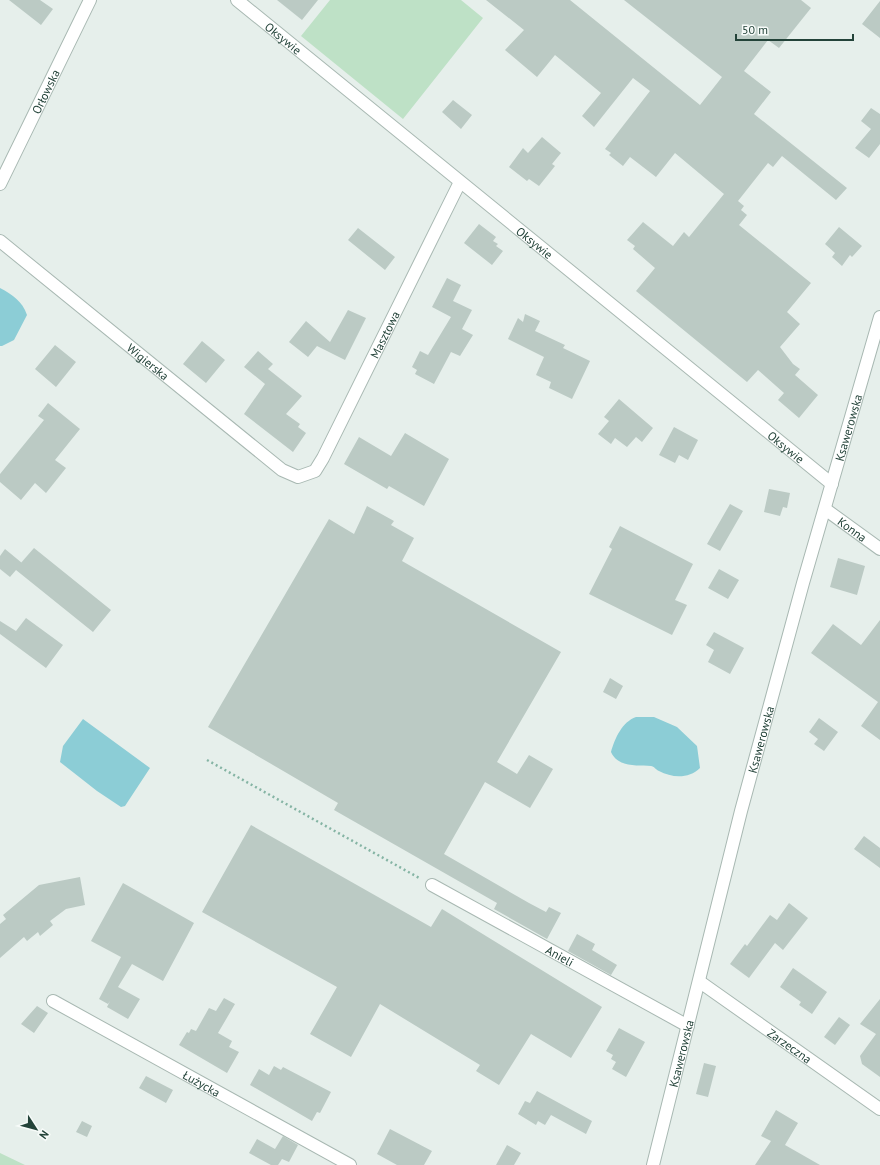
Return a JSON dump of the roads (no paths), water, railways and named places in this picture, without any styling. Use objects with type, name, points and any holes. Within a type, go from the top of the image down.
[{"type":"street","name":"Orłowska","points":[[0,184],[90,0]]},
{"type":"street","name":"Oksywie","points":[[237,0],[832,484]]},
{"type":"street","name":"Masztowa","points":[[298,477],[314,471],[323,458],[460,182]]},
{"type":"street","name":"Wigierska","points":[[0,241],[282,470],[298,477]]},
{"type":"street","name":"Ksawerowska","points":[[653,1165],[744,804],[825,509],[880,317]]},
{"type":"street","name":"Konna","points":[[825,509],[880,549]]},
{"type":"street","name":"Anieli","points":[[432,885],[688,1026]]},
{"type":"street","name":"Zarzeczna","points":[[700,982],[880,1109]]},
{"type":"street","name":"Łużycka","points":[[53,1001],[350,1165]]},
{"type":"water","points":[[0,288],[16,299],[27,315],[14,340],[2,346],[0,346]]},
{"type":"water","points":[[636,717],[654,717],[677,727],[697,746],[700,768],[696,772],[686,776],[675,776],[664,773],[652,766],[629,765],[619,761],[611,752],[615,741],[623,727],[631,719]]},
{"type":"water","points":[[83,719],[150,768],[125,806],[121,807],[97,791],[60,762],[63,746]]}]
